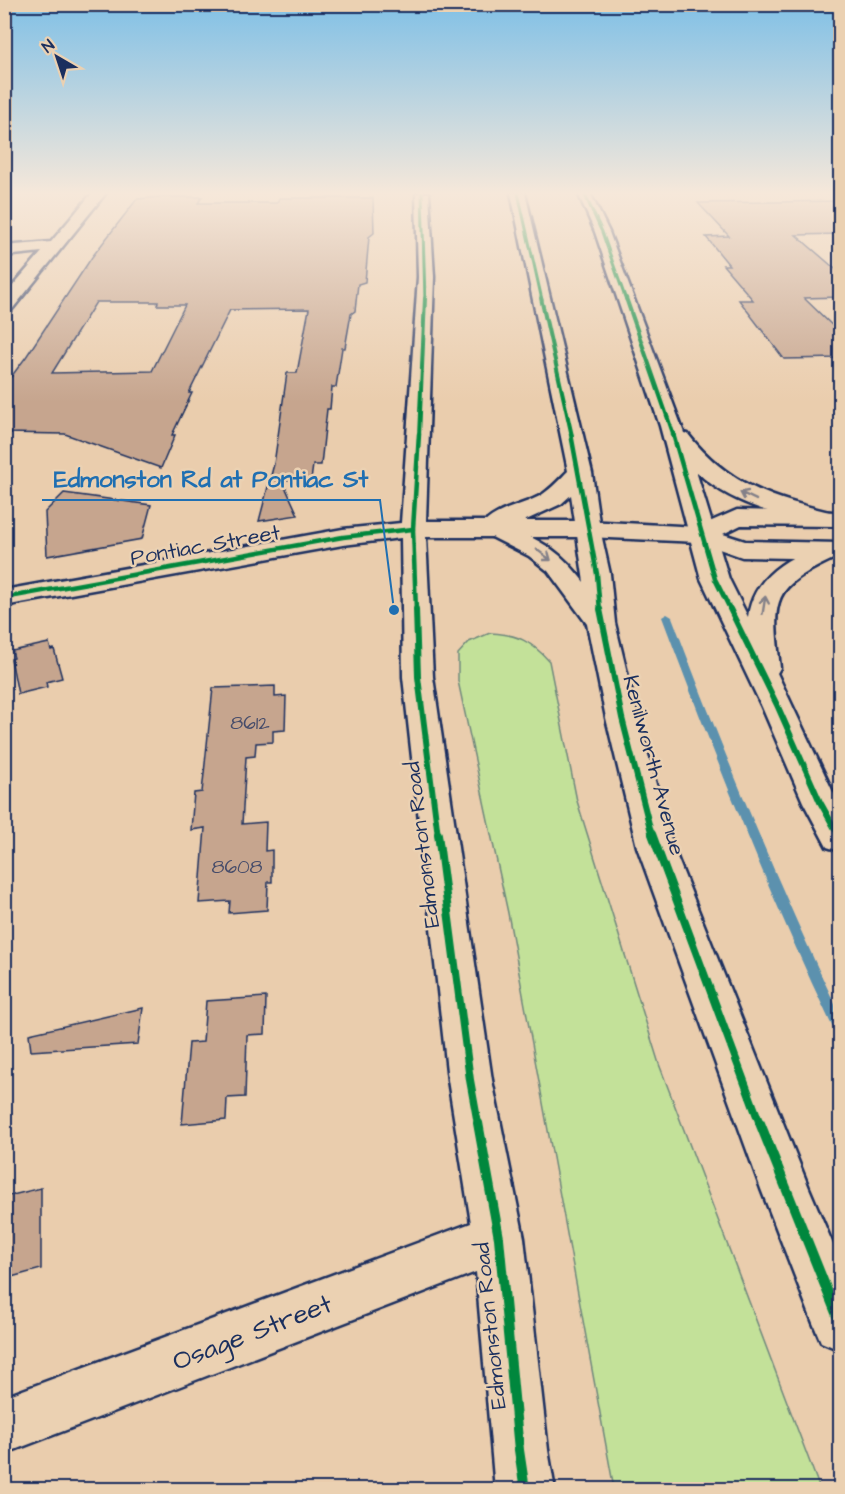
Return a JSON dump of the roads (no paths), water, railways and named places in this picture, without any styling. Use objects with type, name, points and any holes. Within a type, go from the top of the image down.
[{"type":"main road","points":[[4,308],[42,263]]},
{"type":"main road","name":"Edmonston Road","points":[[425,263],[413,529],[418,677],[470,1080],[498,1238],[525,1490]]},
{"type":"main road","name":"Kenilworth Avenue","points":[[533,263],[580,472],[587,528],[597,574],[601,623],[622,718],[655,847],[785,1188],[840,1323]]},
{"type":"main road","points":[[613,263],[671,426],[715,579],[767,684],[820,802],[840,838]]},
{"type":"main road","points":[[671,426],[694,461],[734,489],[769,505],[832,519]]},
{"type":"main road","points":[[487,528],[552,499],[580,472]]},
{"type":"main road","points":[[416,487],[447,510],[538,550],[557,565],[601,623]]},
{"type":"main road","points":[[702,535],[737,517],[832,519]]},
{"type":"main road","name":"Pontiac Street","points":[[4,598],[344,537],[413,529],[587,528],[702,535]]},
{"type":"main road","points":[[702,535],[742,549],[834,551]]},
{"type":"main road","points":[[767,684],[761,635],[767,591],[781,575],[800,562],[834,551]]},
{"type":"main road","name":"Osage Street","points":[[4,1426],[498,1238]]},
{"type":"waterway","points":[[667,617],[749,825],[840,1028]]},
{"type":"place","name":"Edmonston Rd at Pontiac St","points":[[394,610]]}]
